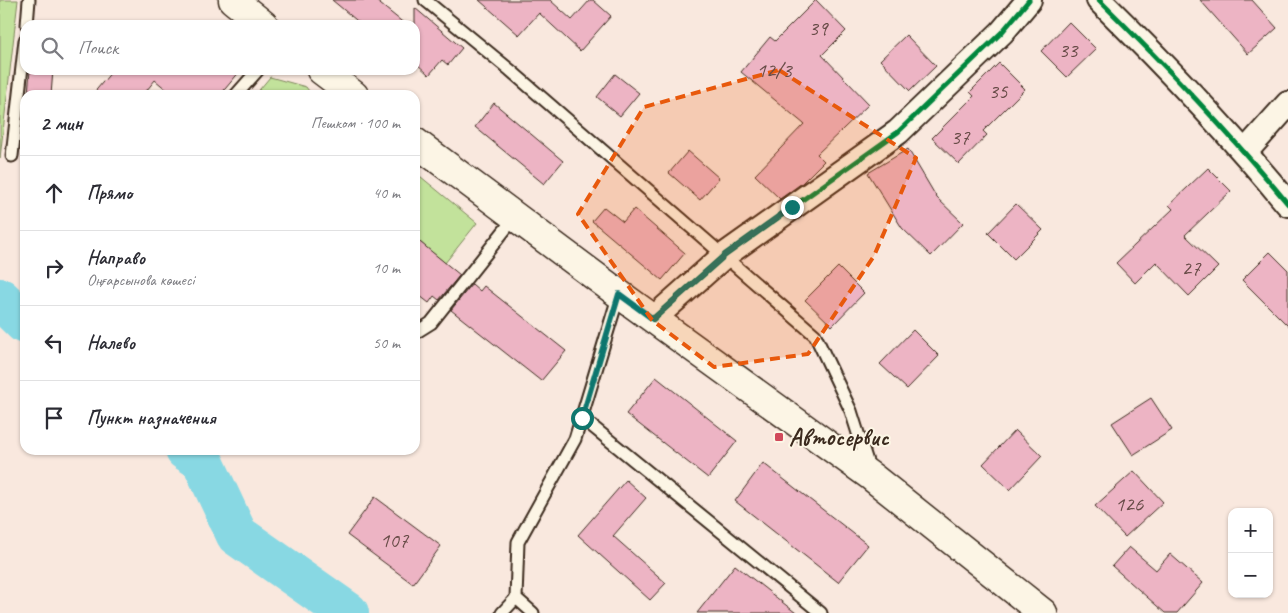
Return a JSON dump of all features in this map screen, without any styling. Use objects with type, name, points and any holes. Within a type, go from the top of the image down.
[{"type":"main road","points":[[233,0],[258,20]]},
{"type":"main road","points":[[328,75],[347,90]]},
{"type":"main road","points":[[420,146],[653,319],[872,478],[1042,613]]},
{"type":"street","points":[[653,319],[725,255],[898,132],[1002,32],[1029,0]]},
{"type":"street","points":[[1099,0],[1157,57],[1245,152],[1288,204]]},
{"type":"street","points":[[1245,152],[1288,104]]},
{"type":"lane","points":[[27,20],[29,0]]},
{"type":"lane","points":[[425,0],[510,70],[815,335],[851,411],[872,478]]},
{"type":"lane","points":[[12,156],[21,75]]},
{"type":"lane","points":[[240,90],[254,75]]},
{"type":"lane","points":[[420,330],[431,323],[515,217]]},
{"type":"lane","points":[[502,613],[516,598],[518,542],[575,439],[619,294]]},
{"type":"lane","points":[[582,418],[821,613]]},
{"type":"lane","points":[[516,598],[532,613]]},
{"type":"highlighted area","points":[[779,70],[916,158],[874,256],[808,354],[714,367],[652,320],[578,214],[644,107]]},
{"type":"green space","points":[[0,0],[18,0],[0,158]]},
{"type":"green space","points":[[270,77],[306,87],[308,90],[259,90]]},
{"type":"green space","points":[[420,176],[477,223],[445,263],[420,242]]},
{"type":"building","points":[[332,0],[375,0],[400,20],[356,20]]},
{"type":"building","points":[[479,0],[550,0],[572,20],[590,0],[593,0],[611,16],[580,51],[539,13],[519,35]]},
{"type":"building","points":[[816,0],[846,31],[822,55],[869,104],[817,154],[824,161],[802,183],[780,199],[755,175],[804,124],[741,72],[770,37],[775,41]]},
{"type":"building","points":[[1200,0],[1252,0],[1277,28],[1248,54]]},
{"type":"building","points":[[415,8],[462,48],[448,65],[442,60],[429,75],[420,67],[420,20],[415,20]]},
{"type":"building","points":[[1069,22],[1096,49],[1067,77],[1041,51]]},
{"type":"building","points":[[906,35],[936,66],[910,91],[880,60]]},
{"type":"building","points":[[999,63],[1025,89],[983,131],[987,135],[959,164],[932,138],[974,96],[970,92]]},
{"type":"building","points":[[615,74],[639,93],[620,116],[597,97]]},
{"type":"building","points":[[30,75],[53,75],[51,90],[28,90]]},
{"type":"building","points":[[109,75],[237,75],[224,90],[167,90],[155,80],[147,90],[96,90]]},
{"type":"building","points":[[494,103],[563,161],[544,184],[475,127]]},
{"type":"building","points":[[908,149],[937,198],[963,223],[931,256],[902,228],[868,173]]},
{"type":"building","points":[[688,151],[719,178],[700,200],[669,173]]},
{"type":"building","points":[[1208,168],[1231,191],[1185,235],[1218,267],[1189,296],[1156,262],[1135,283],[1116,263],[1173,209],[1169,205]]},
{"type":"building","points":[[1016,204],[1043,230],[1014,259],[988,233]]},
{"type":"building","points":[[604,207],[623,222],[634,209],[685,253],[662,280],[592,221]]},
{"type":"building","points":[[420,242],[460,275],[439,300],[434,296],[429,303],[420,296]]},
{"type":"building","points":[[1270,252],[1288,270],[1288,326],[1242,280]]},
{"type":"building","points":[[838,267],[864,293],[832,326],[805,300]]},
{"type":"building","points":[[472,284],[480,291],[484,286],[566,351],[541,381],[451,310]]},
{"type":"building","points":[[913,330],[939,356],[907,389],[880,364]]},
{"type":"building","points":[[656,377],[737,441],[708,478],[626,414]]},
{"type":"building","points":[[1151,398],[1172,430],[1133,455],[1112,423]]},
{"type":"building","points":[[1015,430],[1042,456],[1010,490],[983,464]]},
{"type":"building","points":[[763,463],[868,545],[838,582],[735,501]]},
{"type":"building","points":[[1134,471],[1163,502],[1125,537],[1095,506]]},
{"type":"building","points":[[626,480],[646,498],[613,536],[666,583],[650,600],[578,535]]},
{"type":"building","points":[[375,497],[441,546],[413,584],[347,535]]},
{"type":"building","points":[[1129,547],[1156,570],[1170,554],[1203,583],[1177,613],[1165,613],[1112,566]]},
{"type":"building","points":[[735,565],[796,613],[697,613]]},
{"type":"waterway","points":[[0,299],[20,318]]},
{"type":"waterway","points":[[194,455],[202,460],[237,535],[348,613]]},
{"type":"cycle path","points":[[653,319],[725,255],[898,132],[1002,32],[1029,0]]},
{"type":"cycle path","points":[[1099,0],[1196,99],[1288,204]]},
{"type":"place","name":"Автосервис","points":[[779,437]]},
{"type":"route","points":[[582,418],[619,294],[653,319],[725,255],[792,207]]}]
